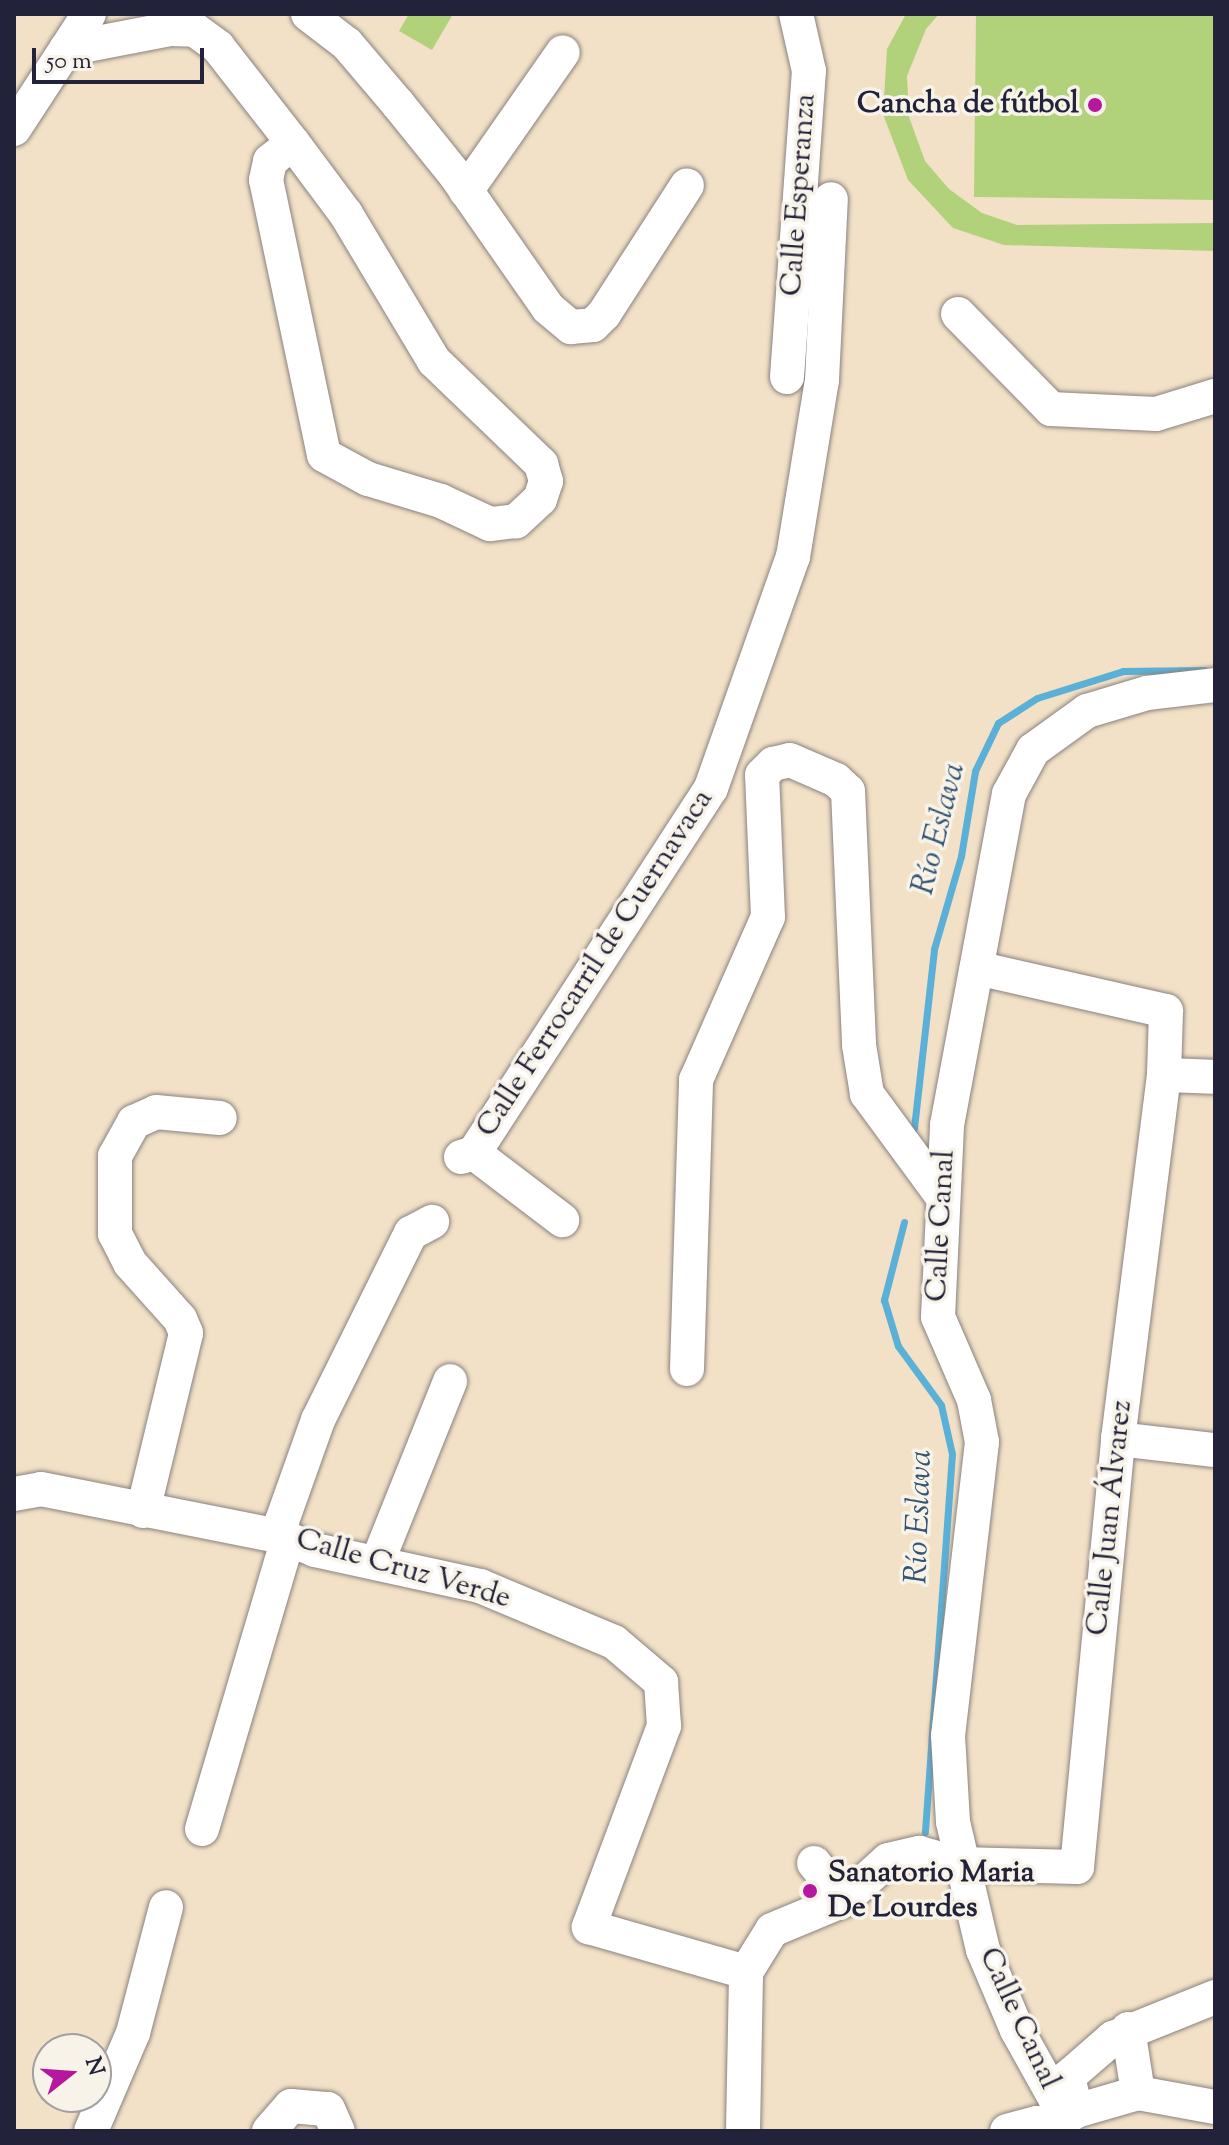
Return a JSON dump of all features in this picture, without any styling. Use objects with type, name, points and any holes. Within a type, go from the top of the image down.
[{"type":"street","points":[[14,129],[89,14]]},
{"type":"street","points":[[308,14],[347,44],[398,104],[466,191],[548,308],[571,327],[593,325],[604,314],[687,185]]},
{"type":"street","name":"Calle Esperanza","points":[[787,377],[809,71],[796,14]]},
{"type":"street","points":[[66,49],[170,29],[195,30],[218,47],[293,143],[346,214],[434,361],[541,464],[546,481],[540,499],[516,521],[490,524],[441,501],[368,479],[324,455],[266,180],[270,161],[293,143]]},
{"type":"street","points":[[466,191],[563,52]]},
{"type":"street","name":"Calle Ferrocarril de Cuernavaca","points":[[562,1220],[467,1155],[711,788],[793,557],[822,380],[831,199]]},
{"type":"street","points":[[958,314],[1051,409],[1156,414],[1215,396]]},
{"type":"street","name":"Calle Canal","points":[[1060,2122],[983,1950],[959,1864],[948,1736],[982,1442],[974,1400],[938,1317],[947,1125],[1009,794],[1033,750],[1087,711],[1147,693],[1215,685]]},
{"type":"street","points":[[687,1369],[696,1080],[768,917],[762,775],[773,764],[790,760],[836,780],[848,791],[859,1045],[867,1094],[942,1196]]},
{"type":"street","name":"Calle Juan Álvarez","points":[[844,1900],[888,1860],[919,1853],[959,1864],[1077,1867],[1118,1439],[1164,1075],[1166,1011],[977,968]]},
{"type":"street","points":[[1164,1075],[1215,1077]]},
{"type":"street","points":[[143,1511],[186,1333],[180,1319],[130,1263],[115,1234],[115,1156],[134,1122],[156,1112],[220,1118]]},
{"type":"street","points":[[202,1829],[284,1552],[282,1521],[318,1420],[411,1233],[432,1222]]},
{"type":"street","points":[[377,1563],[450,1381]]},
{"type":"street","points":[[1118,1439],[1215,1450]]},
{"type":"street","name":"Calle Cruz Verde","points":[[14,1494],[41,1489],[283,1537],[377,1563],[480,1586],[614,1642],[661,1682],[664,1726],[589,1927],[746,1972]]},
{"type":"street","points":[[743,2131],[746,1972],[772,1930],[844,1900],[814,1863]]},
{"type":"street","points":[[91,2131],[133,2033],[166,1907]]},
{"type":"street","points":[[1060,2122],[1068,2077],[1128,2029],[1215,1997]]},
{"type":"street","points":[[1128,2029],[1138,2093]]},
{"type":"street","points":[[1007,2131],[1037,2123],[1060,2122],[1138,2093],[1215,2107]]},
{"type":"street","points":[[269,2131],[291,2106],[328,2109],[338,2131]]},
{"type":"green space","points":[[409,14],[453,14],[432,50],[399,31]]},
{"type":"green space","points":[[906,14],[939,14],[926,29],[907,76],[909,117],[925,161],[949,189],[982,213],[1017,225],[1215,223],[1215,251],[1004,245],[953,228],[908,180],[883,114],[887,49]]},
{"type":"green space","name":"Cancha de fútbol","points":[[976,14],[1215,14],[1215,200],[974,197]]},
{"type":"waterway","name":"Río Eslava","points":[[914,1128],[934,949],[961,856],[975,771],[998,723],[1037,698],[1123,671],[1204,670]]},
{"type":"waterway","name":"Río Eslava","points":[[904,1222],[884,1300],[898,1346],[941,1405],[952,1454],[925,1832]]},
{"type":"place","name":"Cancha de fútbol","points":[[1095,105]]},
{"type":"place","name":"Sanatorio Maria De Lourdes","points":[[810,1891]]}]
